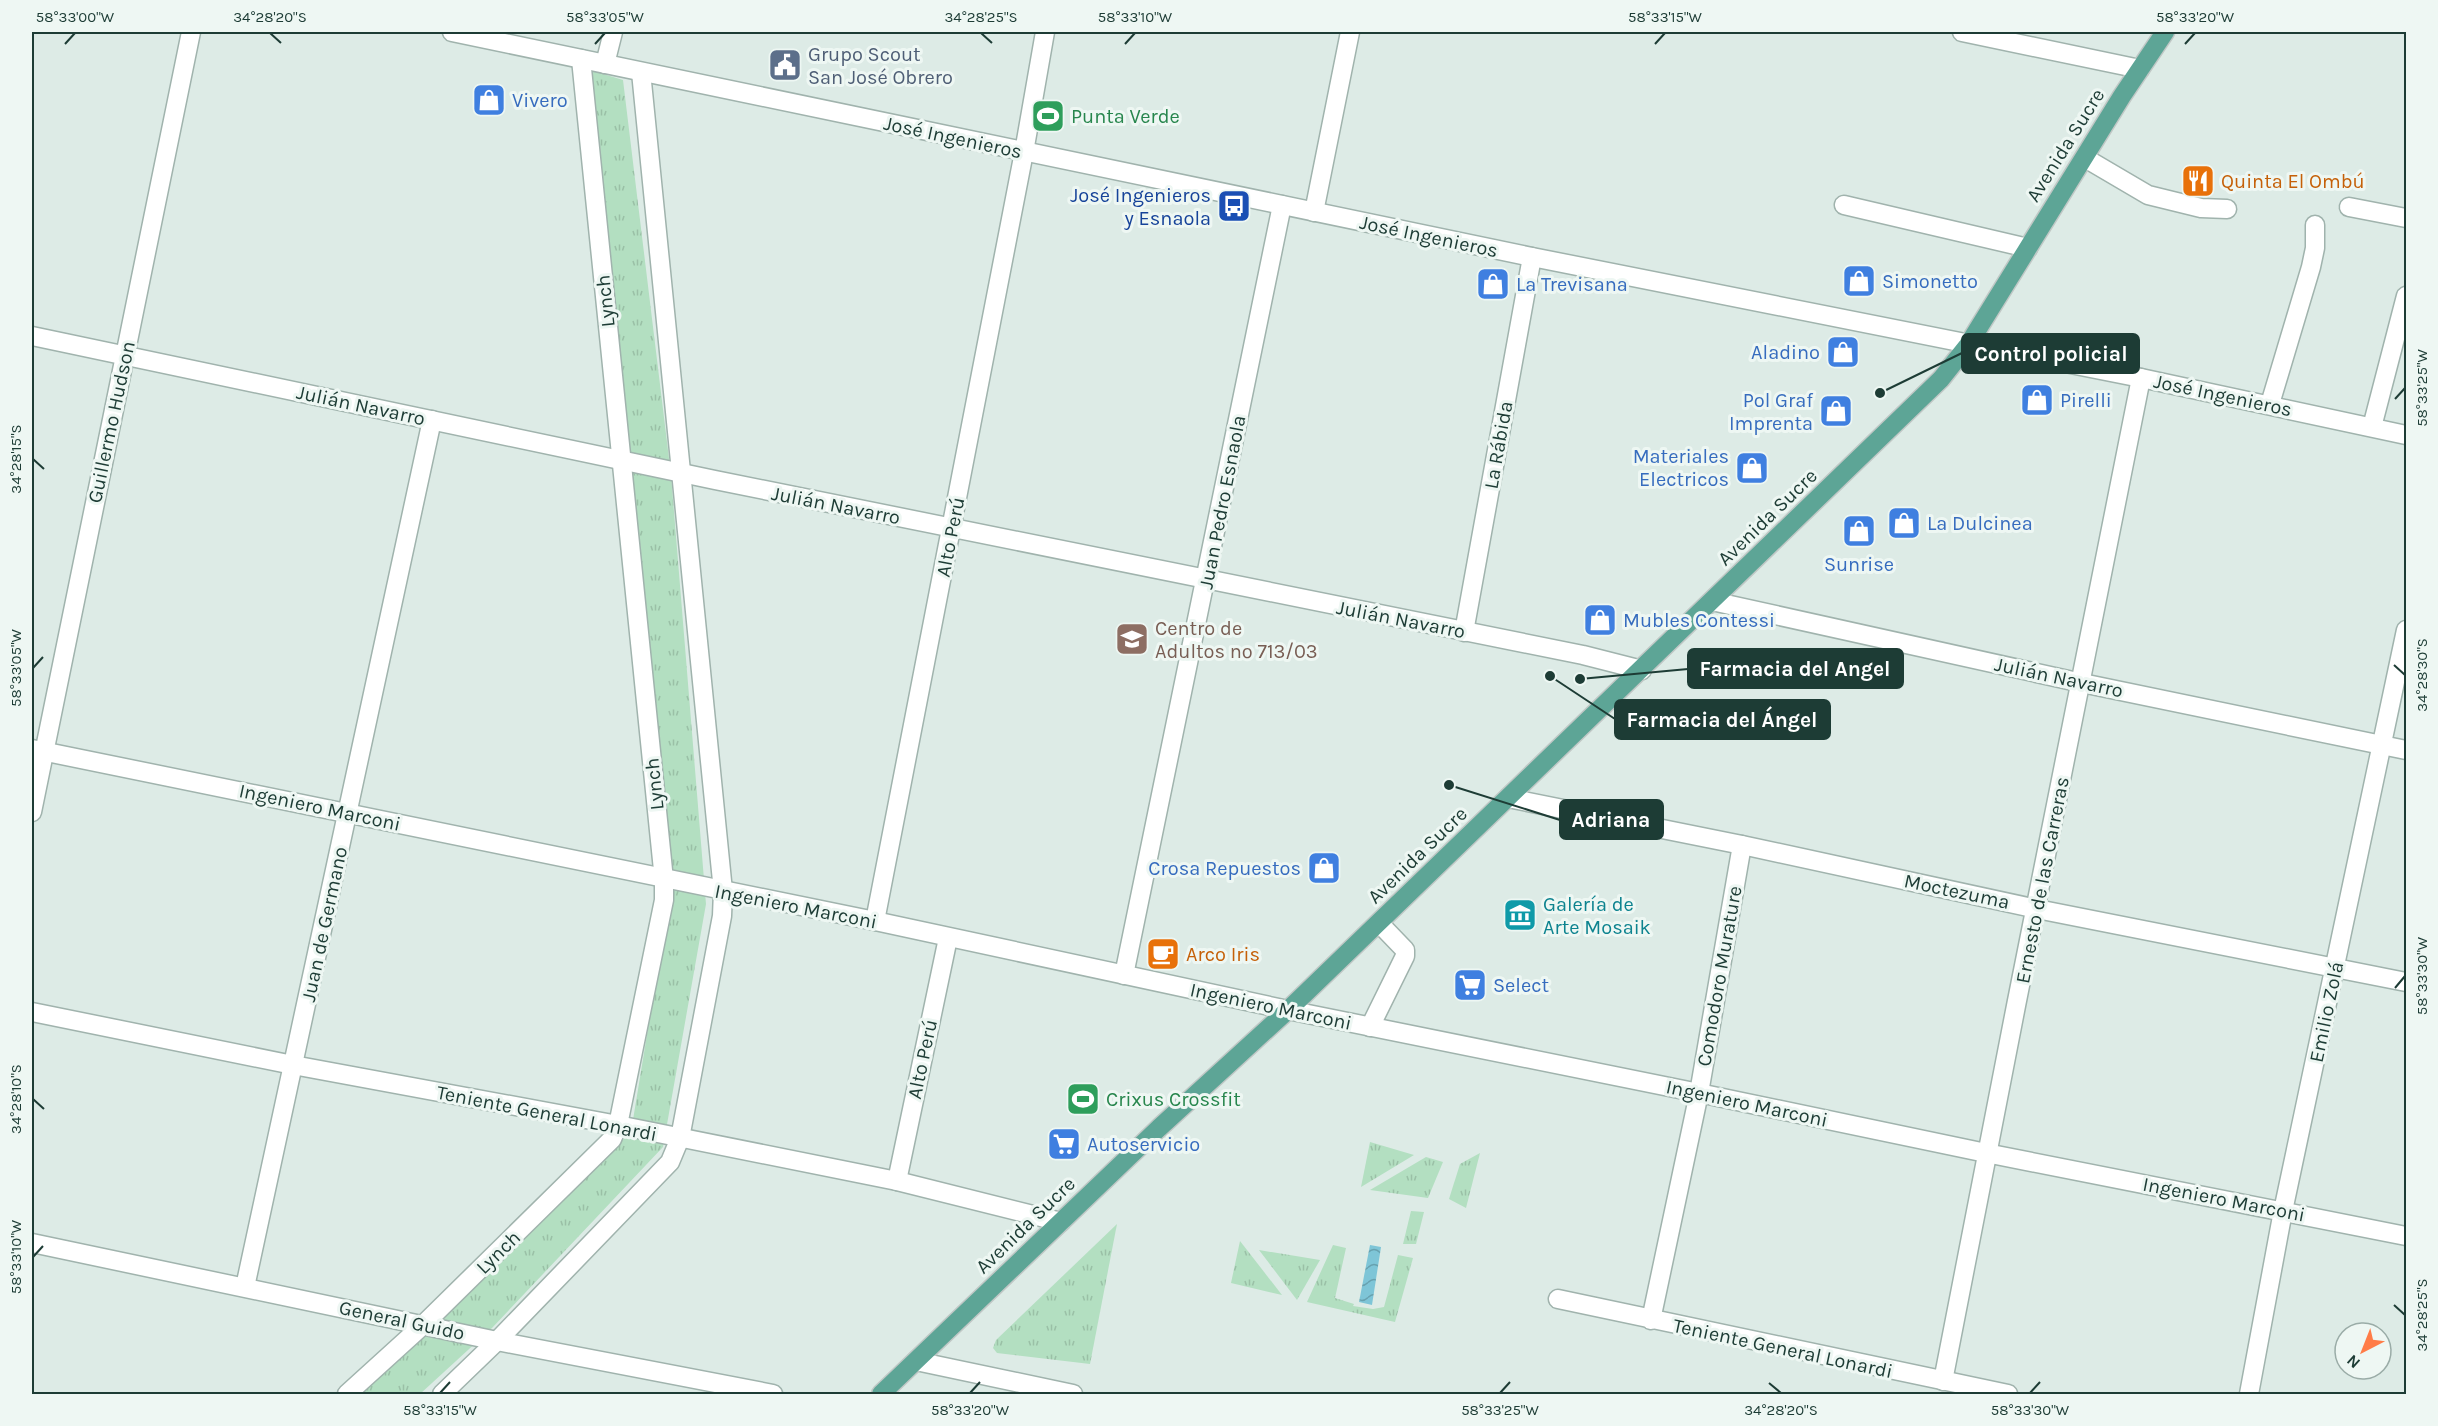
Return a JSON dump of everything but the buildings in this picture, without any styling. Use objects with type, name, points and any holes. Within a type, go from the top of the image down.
[{"type":"main road","name":"Avenida Sucre","points":[[880,1395],[1159,1128],[1379,923],[1941,379],[1968,345],[2165,32]]},
{"type":"street","name":"Guillermo Hudson","points":[[32,812],[38,750],[125,356],[191,32]]},
{"type":"street","name":"José Ingenieros","points":[[452,32],[1532,257],[2270,404],[2406,435]]},
{"type":"street","points":[[605,64],[613,32]]},
{"type":"street","name":"Alto Perú","points":[[874,921],[1024,152],[1044,32]]},
{"type":"street","points":[[1314,212],[1350,32]]},
{"type":"street","points":[[1962,32],[2140,69]]},
{"type":"street","name":"Lynch","points":[[347,1395],[612,1139],[618,1125],[664,900],[664,880],[581,59]]},
{"type":"street","points":[[442,1395],[670,1162],[680,1138],[722,916],[723,891],[641,72]]},
{"type":"street","points":[[2085,158],[2148,195],[2200,208],[2227,209]]},
{"type":"street","name":"Juan Pedro Esnaola","points":[[1124,975],[1207,580],[1282,205]]},
{"type":"street","points":[[1844,205],[2028,248]]},
{"type":"street","points":[[2349,207],[2406,218]]},
{"type":"street","points":[[2270,404],[2311,267],[2315,248],[2315,225]]},
{"type":"street","name":"La Rábida","points":[[1464,632],[1532,257]]},
{"type":"street","points":[[2372,427],[2406,296]]},
{"type":"street","name":"Julián Navarro","points":[[32,336],[621,461],[1583,655],[1642,670]]},
{"type":"street","name":"Ernesto de las Carreras","points":[[1943,1381],[2141,378]]},
{"type":"street","name":"Juan de Germano","points":[[245,1287],[432,420]]},
{"type":"street","name":"Julián Navarro","points":[[1712,601],[2082,683],[2406,750]]},
{"type":"street","name":"Emilio Zolá","points":[[2250,1395],[2283,1210],[2406,630]]},
{"type":"street","name":"Ingeniero Marconi","points":[[38,750],[664,880],[874,921],[1288,1010],[1986,1154],[2283,1210],[2406,1236]]},
{"type":"street","name":"Moctezuma","points":[[1508,798],[1742,844],[2037,909],[2406,982]]},
{"type":"street","name":"Comodoro Murature","points":[[1651,1320],[1699,1093],[1742,844]]},
{"type":"street","points":[[1370,1027],[1405,956],[1405,950],[1379,923]]},
{"type":"street","name":"Alto Perú","points":[[897,1181],[948,938]]},
{"type":"street","name":"Teniente General Lonardi","points":[[32,1012],[293,1065],[618,1125],[897,1181],[1061,1222]]},
{"type":"street","name":"General Guido","points":[[32,1242],[497,1341],[773,1395]]},
{"type":"street","name":"Teniente General Lonardi","points":[[1558,1299],[1999,1394]]},
{"type":"street","points":[[916,1361],[1074,1395]]},
{"type":"green space","points":[[590,70],[623,80],[671,475],[706,904],[663,1147],[492,1328],[420,1394],[360,1394],[430,1329],[631,1132],[670,895]]},
{"type":"green space","points":[[1370,1142],[1414,1155],[1361,1187]]},
{"type":"green space","points":[[1480,1153],[1466,1208],[1449,1199],[1460,1164]]},
{"type":"green space","points":[[1426,1157],[1443,1162],[1428,1198],[1370,1190]]},
{"type":"green space","points":[[1411,1211],[1424,1212],[1416,1244],[1403,1244]]},
{"type":"green space","points":[[1117,1224],[1090,1364],[997,1353],[993,1348],[996,1340]]},
{"type":"green space","points":[[1240,1241],[1282,1295],[1231,1283]]},
{"type":"green space","points":[[1333,1245],[1346,1248],[1335,1298],[1354,1304],[1353,1306],[1373,1309],[1384,1307],[1398,1255],[1413,1258],[1395,1322],[1307,1302]]},
{"type":"green space","points":[[1259,1250],[1320,1260],[1297,1300]]},
{"type":"water","points":[[1370,1245],[1381,1247],[1372,1305],[1359,1302]]},
{"type":"place","name":"Grupo Scout San José Obrero","points":[[785,65]]},
{"type":"place","name":"Vivero","points":[[489,100]]},
{"type":"place","name":"Punta Verde","points":[[1048,116]]},
{"type":"place","name":"Quinta El Ombú","points":[[2198,181]]},
{"type":"place","name":"José Ingenieros y Esnaola","points":[[1234,206]]},
{"type":"place","name":"Simonetto","points":[[1859,281]]},
{"type":"place","name":"La Trevisana","points":[[1493,284]]},
{"type":"place","name":"Aladino","points":[[1843,352]]},
{"type":"place","name":"Control policial","points":[[1880,393]]},
{"type":"place","name":"Pirelli","points":[[2037,400]]},
{"type":"place","name":"Pol Graf Imprenta","points":[[1836,411]]},
{"type":"place","name":"Materiales Electricos","points":[[1752,468]]},
{"type":"place","name":"La Dulcinea","points":[[1904,523]]},
{"type":"place","name":"Sunrise","points":[[1859,531]]},
{"type":"place","name":"Mubles Contessi","points":[[1600,620]]},
{"type":"place","name":"Centro de Adultos nº 713/03","points":[[1132,639]]},
{"type":"place","name":"Farmacia del Ángel","points":[[1550,676]]},
{"type":"place","name":"Farmacia del Angel","points":[[1580,679]]},
{"type":"place","name":"Adriana","points":[[1449,785]]},
{"type":"place","name":"Crosa Repuestos","points":[[1324,868]]},
{"type":"place","name":"Galería de Arte Mosaik","points":[[1520,915]]},
{"type":"place","name":"Arco Iris","points":[[1163,954]]},
{"type":"place","name":"Select","points":[[1470,985]]},
{"type":"place","name":"Crixus Crossfit","points":[[1083,1099]]},
{"type":"place","name":"Autoservicio","points":[[1064,1144]]}]
